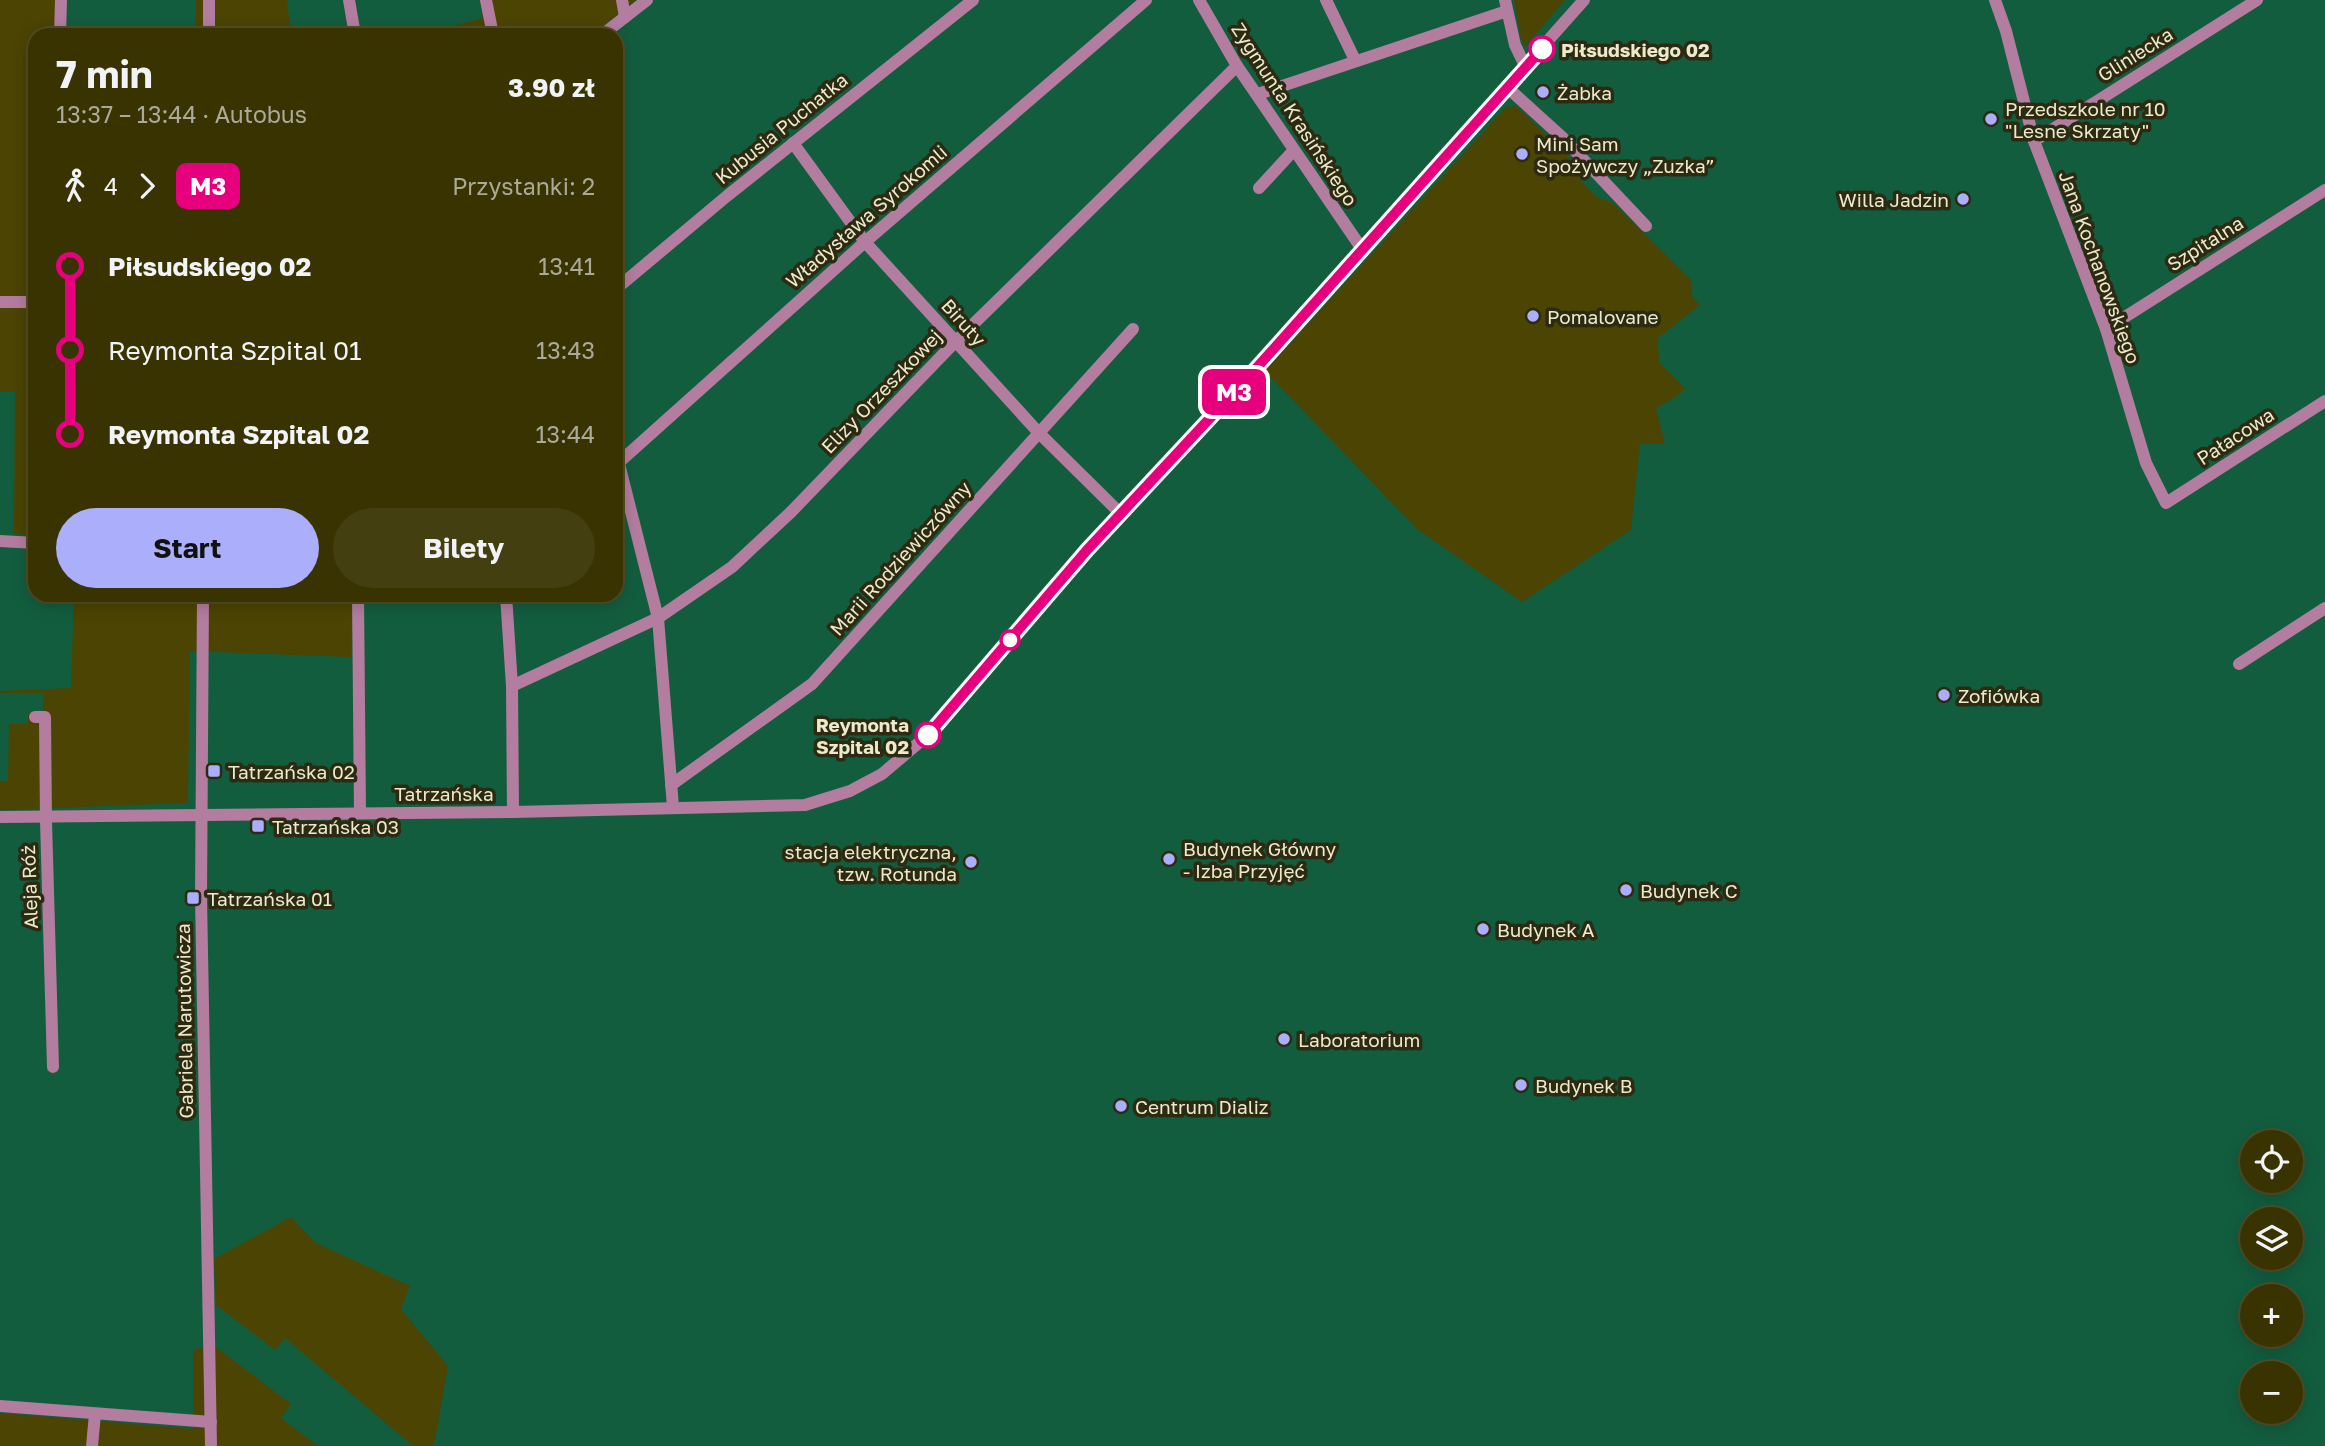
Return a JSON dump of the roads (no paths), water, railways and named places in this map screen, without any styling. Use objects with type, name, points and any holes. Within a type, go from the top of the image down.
[{"type":"street","points":[[60,28],[61,0]]},
{"type":"street","points":[[209,0],[209,28]]},
{"type":"street","points":[[349,0],[354,28]]},
{"type":"street","points":[[486,0],[492,28]]},
{"type":"street","points":[[622,0],[625,17]]},
{"type":"street","points":[[611,28],[646,0]]},
{"type":"street","name":"Kubusia Puchatka","points":[[623,283],[973,0]]},
{"type":"street","name":"Władysława Syrokomli","points":[[623,460],[865,242],[1146,0]]},
{"type":"street","name":"Zygmunta Krasińskiego","points":[[1199,0],[1237,66],[1362,249]]},
{"type":"street","points":[[1326,0],[1356,60]]},
{"type":"street","name":"Tatrzańska","points":[[0,817],[513,812],[805,804],[850,791],[882,774],[928,735],[1082,556],[1508,88],[1584,0]]},
{"type":"street","name":"Jana Kochanowskiego","points":[[1995,0],[2006,31],[2034,141],[2106,329],[2146,463],[2166,503]]},
{"type":"street","name":"Gliniecka","points":[[2034,141],[2257,0]]},
{"type":"street","points":[[1258,94],[1506,5],[1515,45],[1526,68]]},
{"type":"street","name":"Elizy Orzeszkowej","points":[[512,686],[658,618],[732,567],[792,511],[955,342],[1237,66]]},
{"type":"street","points":[[1508,88],[1563,138],[1646,226]]},
{"type":"street","name":"Biruty","points":[[793,143],[865,242],[1039,433],[1121,514]]},
{"type":"street","points":[[1259,188],[1294,149]]},
{"type":"street","name":"Szpitalna","points":[[2106,329],[2325,190]]},
{"type":"street","points":[[0,302],[28,302]]},
{"type":"street","name":"Marii Rodziewiczówny","points":[[671,785],[812,684],[1133,328]]},
{"type":"street","name":"Pałacowa","points":[[2166,503],[2325,401]]},
{"type":"street","points":[[623,483],[658,618],[673,807]]},
{"type":"street","points":[[0,541],[28,543]]},
{"type":"street","name":"Gabriela Narutowicza","points":[[203,602],[201,814],[206,1268],[211,1446]]},
{"type":"street","points":[[358,602],[360,812]]},
{"type":"street","points":[[506,602],[512,686],[513,812]]},
{"type":"street","points":[[2239,664],[2325,608]]},
{"type":"street","name":"Aleja Róż","points":[[35,717],[46,717],[53,1067]]},
{"type":"street","points":[[0,1406],[211,1422]]},
{"type":"street","points":[[92,1446],[95,1414]]},
{"type":"place","name":"Piłsudskiego 02","points":[[1542,49]]},
{"type":"place","name":"Żabka","points":[[1543,92]]},
{"type":"place","name":"Przedszkole nr 10 \"Lesne Skrzaty\"","points":[[1991,119]]},
{"type":"place","name":"Mini Sam Spożywczy „Zuzka”","points":[[1522,154]]},
{"type":"place","name":"Willa Jadzin","points":[[1963,199]]},
{"type":"place","name":"Pomalovane","points":[[1533,316]]},
{"type":"place","name":"Zofiówka","points":[[1944,695]]},
{"type":"place","name":"Reymonta Szpital 02","points":[[928,735]]},
{"type":"place","name":"Tatrzańska 02","points":[[214,771]]},
{"type":"place","name":"Tatrzańska 03","points":[[258,826]]},
{"type":"place","name":"Budynek Główny - Izba Przyjęć","points":[[1169,859]]},
{"type":"place","name":"stacja elektryczna, tzw. Rotunda","points":[[971,862]]},
{"type":"place","name":"Budynek C","points":[[1626,890]]},
{"type":"place","name":"Tatrzańska 01","points":[[193,898]]},
{"type":"place","name":"Budynek A","points":[[1483,929]]},
{"type":"place","name":"Laboratorium","points":[[1284,1039]]},
{"type":"place","name":"Budynek B","points":[[1521,1085]]},
{"type":"place","name":"Centrum Dializ","points":[[1121,1106]]}]
